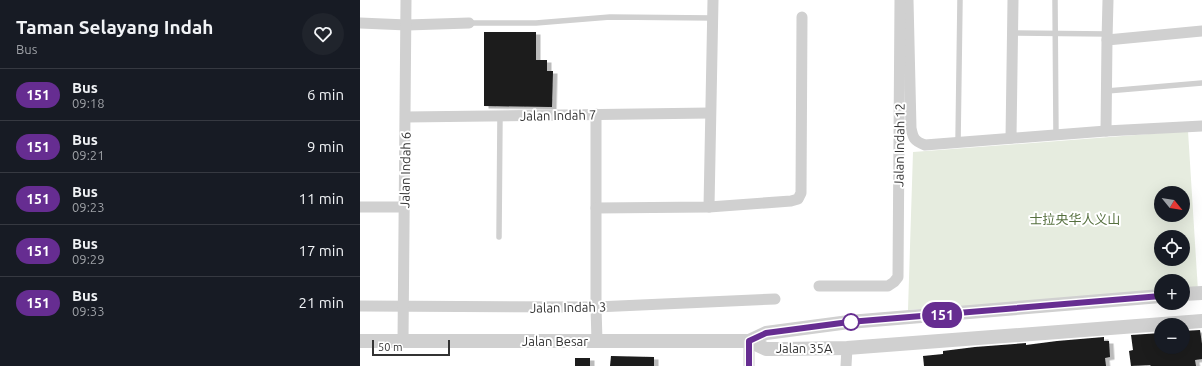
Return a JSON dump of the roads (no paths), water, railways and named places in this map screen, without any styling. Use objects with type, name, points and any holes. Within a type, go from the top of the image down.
[{"type":"street","name":"Jalan Indah 6","points":[[402,341],[406,117],[406,0]]},
{"type":"street","points":[[709,207],[713,0]]},
{"type":"street","name":"Jalan Indah 12","points":[[818,286],[888,286],[898,277],[900,0]]},
{"type":"street","points":[[908,0],[910,128],[913,137],[918,142],[925,145],[1106,131],[1202,126]]},
{"type":"street","points":[[1011,138],[1013,0]]},
{"type":"street","points":[[1106,131],[1108,0]]},
{"type":"street","points":[[596,208],[709,207],[791,201],[798,198],[801,193],[802,17]]},
{"type":"street","points":[[360,23],[407,25],[469,23]]},
{"type":"street","points":[[1107,37],[1202,31]]},
{"type":"street","name":"Jalan Indah 7","points":[[406,117],[710,113]]},
{"type":"street","points":[[596,114],[597,341]]},
{"type":"street","points":[[360,207],[404,207]]},
{"type":"street","points":[[1190,294],[1202,293]]},
{"type":"street","name":"Jalan 35A","points":[[749,341],[766,333],[849,322],[1154,297]]},
{"type":"street","name":"Jalan Indah 3","points":[[360,306],[596,307],[775,300]]},
{"type":"street","name":"Jalan 35A","points":[[749,341],[766,348],[847,348],[1202,321]]},
{"type":"street","name":"Jalan Besar","points":[[360,341],[749,341]]},
{"type":"street","points":[[749,341],[749,366]]},
{"type":"street","points":[[846,366],[847,348]]},
{"type":"lane","points":[[958,142],[960,0]]},
{"type":"lane","points":[[1055,0],[1056,135]]},
{"type":"lane","points":[[469,23],[536,23],[610,17],[713,18]]},
{"type":"lane","points":[[1012,33],[1055,33],[1107,37]]},
{"type":"lane","points":[[1107,90],[1202,83]]},
{"type":"lane","points":[[499,237],[500,116]]},
{"type":"park label","name":"士拉央华人义山","points":[[1075,219]]}]
